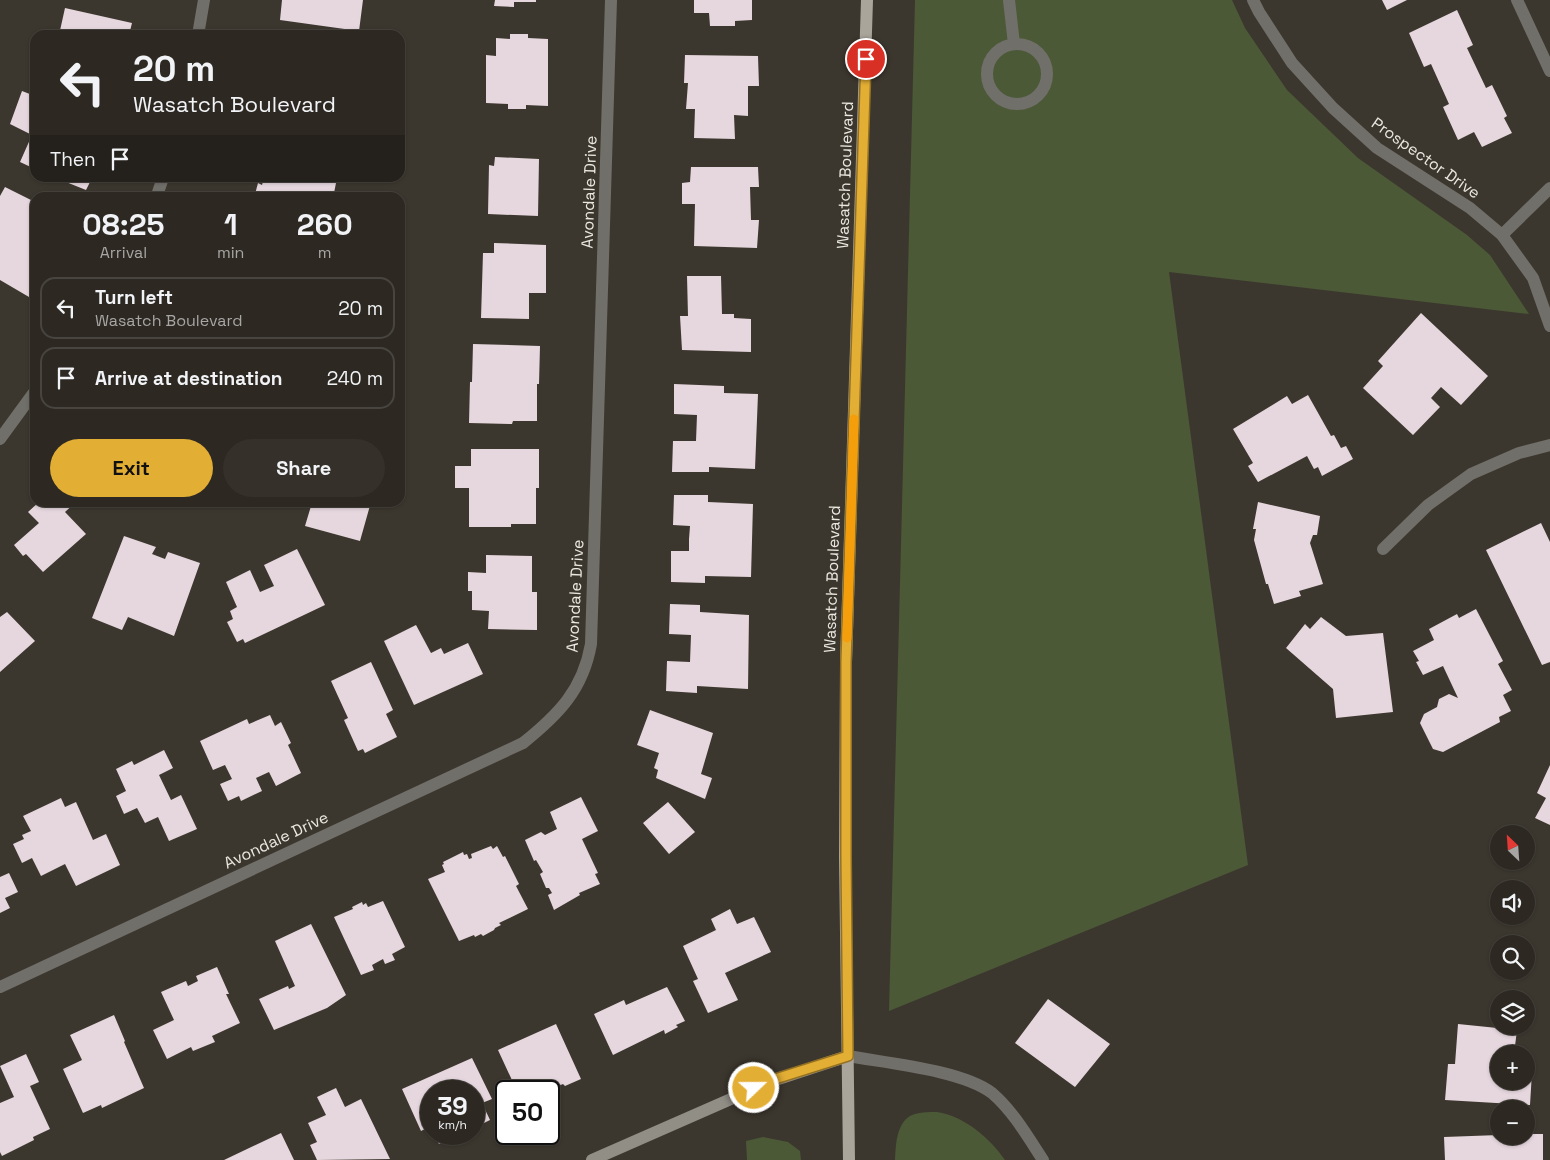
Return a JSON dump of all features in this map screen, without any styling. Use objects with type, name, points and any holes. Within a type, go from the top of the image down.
[{"type":"main road","name":"Wasatch Boulevard","points":[[849,1160],[846,662],[868,0]]},
{"type":"main road","points":[[592,1160],[772,1080],[848,1056]]},
{"type":"street","points":[[199,30],[204,0]]},
{"type":"street","name":"Avondale Drive","points":[[0,987],[522,743],[546,724],[566,703],[582,677],[591,644],[611,0]]},
{"type":"street","points":[[1010,0],[1014,44]]},
{"type":"street","name":"Prospector Drive","points":[[1253,0],[1292,63],[1333,108],[1377,148],[1470,208],[1502,235],[1533,278],[1550,326]]},
{"type":"street","points":[[1517,0],[1550,71]]},
{"type":"street","points":[[1014,44],[1023,44],[1040,54],[1045,62],[1047,72],[1046,82],[1042,91],[1035,98],[1017,104],[998,98],[988,81],[987,71],[990,61],[996,53],[1004,47],[1014,44]]},
{"type":"street","points":[[1502,235],[1550,188]]},
{"type":"street","points":[[0,439],[30,398]]},
{"type":"street","points":[[1383,549],[1428,505],[1471,474],[1519,453],[1550,445]]},
{"type":"street","points":[[848,1056],[924,1069],[968,1080],[991,1093],[1014,1117],[1043,1160]]},
{"type":"green space","points":[[915,0],[1232,0],[1245,28],[1287,90],[1358,158],[1467,235],[1490,255],[1529,314],[1169,272],[1248,865],[889,1011]]},
{"type":"green space","points":[[937,1112],[957,1118],[976,1129],[1005,1160],[895,1160],[899,1130],[905,1120],[916,1114]]},
{"type":"green space","points":[[763,1137],[788,1142],[800,1151],[801,1160],[747,1160],[746,1141]]},
{"type":"building","points":[[282,0],[363,0],[359,30],[280,20]]},
{"type":"building","points":[[495,0],[536,0],[536,2],[514,2],[514,7],[494,6]]},
{"type":"building","points":[[694,0],[752,0],[752,20],[735,21],[735,26],[710,26],[709,13],[694,13]]},
{"type":"building","points":[[1382,0],[1407,0],[1387,10]]},
{"type":"building","points":[[65,8],[132,23],[130,30],[60,30]]},
{"type":"building","points":[[1457,10],[1473,45],[1467,48],[1486,88],[1492,85],[1507,116],[1504,118],[1512,133],[1482,147],[1474,132],[1458,140],[1443,107],[1449,104],[1431,64],[1424,67],[1409,33]]},
{"type":"building","points":[[510,34],[528,34],[528,38],[548,39],[548,106],[526,105],[526,109],[508,109],[508,104],[486,103],[486,55],[496,56],[496,38],[510,39]]},
{"type":"building","points":[[685,55],[758,56],[759,86],[748,86],[748,116],[734,115],[735,139],[694,138],[695,109],[686,109],[688,83],[684,83]]},
{"type":"building","points":[[22,91],[30,94],[30,134],[10,124]]},
{"type":"building","points":[[30,140],[30,167],[20,162]]},
{"type":"building","points":[[495,157],[539,159],[538,216],[488,214],[489,165],[494,166]]},
{"type":"building","points":[[691,167],[758,167],[759,187],[750,187],[751,220],[759,220],[757,248],[694,246],[695,204],[682,204],[682,183],[690,182]]},
{"type":"building","points":[[66,182],[90,182],[86,190]]},
{"type":"building","points":[[263,182],[336,183],[334,192],[256,192],[258,183],[262,185]]},
{"type":"building","points":[[5,187],[30,200],[29,297],[0,280],[0,196]]},
{"type":"building","points":[[494,243],[546,245],[546,293],[529,293],[529,319],[481,318],[483,253],[494,253]]},
{"type":"building","points":[[687,276],[721,276],[722,314],[734,314],[734,318],[751,319],[751,352],[682,350],[680,316],[688,316]]},
{"type":"building","points":[[1421,313],[1488,376],[1461,405],[1441,387],[1431,398],[1440,407],[1413,435],[1363,388],[1383,366],[1378,361]]},
{"type":"building","points":[[473,344],[540,346],[537,421],[513,421],[512,424],[469,423]]},
{"type":"building","points":[[674,384],[724,386],[724,393],[758,394],[755,469],[709,467],[709,472],[672,472],[673,441],[696,441],[697,415],[674,414]]},
{"type":"building","points":[[1308,395],[1331,436],[1334,435],[1341,448],[1346,446],[1353,459],[1322,476],[1318,467],[1314,469],[1307,456],[1258,482],[1248,466],[1253,463],[1233,429],[1287,396],[1292,404]]},
{"type":"building","points":[[471,449],[539,449],[539,488],[536,488],[536,524],[511,524],[511,527],[469,527],[469,488],[455,488],[455,466],[471,466]]},
{"type":"building","points":[[674,495],[708,495],[708,502],[753,504],[751,577],[705,576],[705,583],[671,582],[671,551],[689,551],[690,526],[673,525]]},
{"type":"building","points":[[1258,502],[1320,516],[1317,535],[1313,535],[1310,543],[1323,584],[1299,591],[1301,596],[1274,604],[1268,584],[1266,584],[1254,540],[1256,529],[1253,529]]},
{"type":"building","points":[[34,507],[70,507],[65,512],[86,534],[43,572],[26,554],[23,556],[14,545],[39,523],[28,512]]},
{"type":"building","points":[[311,507],[370,507],[360,541],[305,526]]},
{"type":"building","points":[[1541,523],[1550,542],[1550,662],[1542,665],[1486,550]]},
{"type":"building","points":[[124,536],[156,547],[152,554],[165,559],[168,552],[200,563],[174,636],[128,617],[122,630],[92,618]]},
{"type":"building","points":[[297,549],[325,605],[245,643],[243,639],[237,642],[227,622],[233,619],[230,611],[237,607],[226,582],[250,570],[260,592],[274,586],[264,565]]},
{"type":"building","points":[[486,555],[532,556],[532,592],[537,592],[537,630],[488,629],[489,611],[472,610],[472,591],[468,591],[468,572],[486,573]]},
{"type":"building","points":[[670,604],[700,605],[700,612],[749,615],[748,689],[697,686],[697,693],[666,691],[667,661],[690,662],[691,635],[669,634]]},
{"type":"building","points":[[1476,609],[1503,661],[1498,664],[1512,690],[1503,695],[1511,711],[1499,717],[1500,722],[1443,752],[1433,749],[1420,723],[1424,714],[1437,707],[1439,699],[1449,694],[1458,698],[1443,666],[1423,675],[1416,662],[1419,661],[1413,651],[1434,640],[1429,629],[1457,614],[1459,618]]},
{"type":"building","points":[[7,612],[35,641],[0,672],[0,617]]},
{"type":"building","points":[[1321,617],[1346,636],[1383,633],[1393,712],[1336,718],[1333,689],[1286,648],[1305,624],[1310,629]]},
{"type":"building","points":[[416,625],[431,653],[441,648],[444,654],[468,643],[483,674],[414,705],[384,641]]},
{"type":"building","points":[[371,662],[393,710],[386,714],[397,737],[365,753],[363,749],[358,751],[344,720],[348,718],[331,681]]},
{"type":"building","points":[[650,710],[713,733],[701,774],[712,778],[705,799],[656,778],[658,770],[654,768],[659,753],[637,745]]},
{"type":"building","points":[[270,715],[275,726],[281,722],[291,743],[288,745],[301,773],[276,786],[269,772],[256,778],[262,791],[241,801],[239,796],[228,801],[220,784],[232,779],[225,765],[213,770],[200,741],[247,719],[249,724]]},
{"type":"building","points":[[164,750],[173,768],[159,775],[171,800],[181,795],[197,829],[169,841],[158,817],[145,823],[137,808],[124,814],[116,796],[126,791],[116,769],[132,761],[134,765]]},
{"type":"building","points":[[1550,765],[1550,825],[1535,818],[1546,798],[1537,793]]},
{"type":"building","points":[[581,797],[598,831],[582,839],[598,873],[595,874],[600,884],[579,893],[580,895],[554,910],[548,895],[552,893],[549,888],[546,888],[540,874],[543,872],[536,860],[534,861],[525,840],[541,832],[545,835],[557,829],[550,812]]},
{"type":"building","points":[[61,798],[65,807],[76,802],[93,840],[106,834],[120,865],[76,886],[65,864],[41,876],[32,858],[22,863],[13,844],[24,839],[22,835],[31,831],[23,816]]},
{"type":"building","points":[[668,802],[695,832],[669,854],[643,823]]},
{"type":"building","points":[[491,846],[493,849],[497,846],[503,857],[505,856],[519,884],[516,886],[528,909],[499,923],[501,925],[483,936],[481,934],[475,937],[474,935],[459,941],[428,879],[445,872],[442,865],[444,864],[443,862],[463,852],[464,855],[467,854],[469,859],[472,858],[471,854]]},
{"type":"building","points":[[9,873],[18,892],[5,898],[10,908],[0,913],[0,877]]},
{"type":"building","points":[[383,901],[405,947],[392,954],[395,960],[385,964],[383,959],[372,965],[374,970],[361,975],[334,917],[353,909],[352,907],[362,902],[363,905],[366,903],[368,907]]},
{"type":"building","points":[[730,909],[737,924],[754,917],[771,952],[725,973],[738,1000],[708,1013],[693,981],[698,979],[683,946],[716,930],[711,919]]},
{"type":"building","points":[[311,924],[346,995],[327,1008],[274,1030],[259,999],[288,986],[289,989],[295,986],[275,941]]},
{"type":"building","points":[[217,967],[229,994],[226,994],[240,1023],[212,1036],[215,1042],[193,1051],[191,1047],[167,1059],[153,1030],[174,1020],[161,992],[186,981],[188,986],[198,981],[196,976]]},
{"type":"building","points":[[667,987],[685,1021],[676,1025],[678,1027],[665,1034],[664,1030],[613,1055],[594,1014],[624,1000],[626,1005]]},
{"type":"building","points":[[1048,999],[1110,1044],[1075,1087],[1015,1043]]},
{"type":"building","points":[[114,1015],[144,1088],[102,1108],[101,1105],[83,1113],[63,1069],[82,1060],[70,1035]]},
{"type":"building","points":[[556,1024],[581,1079],[565,1086],[563,1084],[560,1085],[560,1080],[512,1080],[498,1050]]},
{"type":"building","points":[[1458,1024],[1490,1027],[1490,1035],[1516,1035],[1515,1045],[1490,1045],[1490,1090],[1531,1090],[1530,1100],[1490,1100],[1490,1103],[1445,1100],[1448,1064],[1455,1064]]},
{"type":"building","points":[[26,1054],[39,1082],[30,1086],[50,1129],[33,1137],[34,1140],[2,1156],[0,1152],[0,1103],[14,1097],[0,1066]]},
{"type":"building","points":[[472,1058],[483,1080],[422,1080]]},
{"type":"building","points":[[420,1081],[420,1129],[402,1089]]},
{"type":"building","points":[[485,1085],[492,1099],[485,1102]]},
{"type":"building","points":[[336,1088],[345,1107],[361,1099],[390,1159],[317,1160],[310,1145],[317,1142],[308,1123],[326,1115],[317,1097]]},
{"type":"building","points":[[485,1109],[490,1120],[485,1122]]},
{"type":"building","points":[[281,1133],[294,1160],[224,1160]]},
{"type":"building","points":[[1535,1134],[1543,1134],[1543,1160],[1445,1160],[1444,1137],[1490,1135],[1490,1145],[1535,1145]]},
{"type":"slow traffic","points":[[847,638],[854,419]]},
{"type":"route","points":[[754,1088],[772,1080],[848,1056],[846,662],[866,59]]}]
